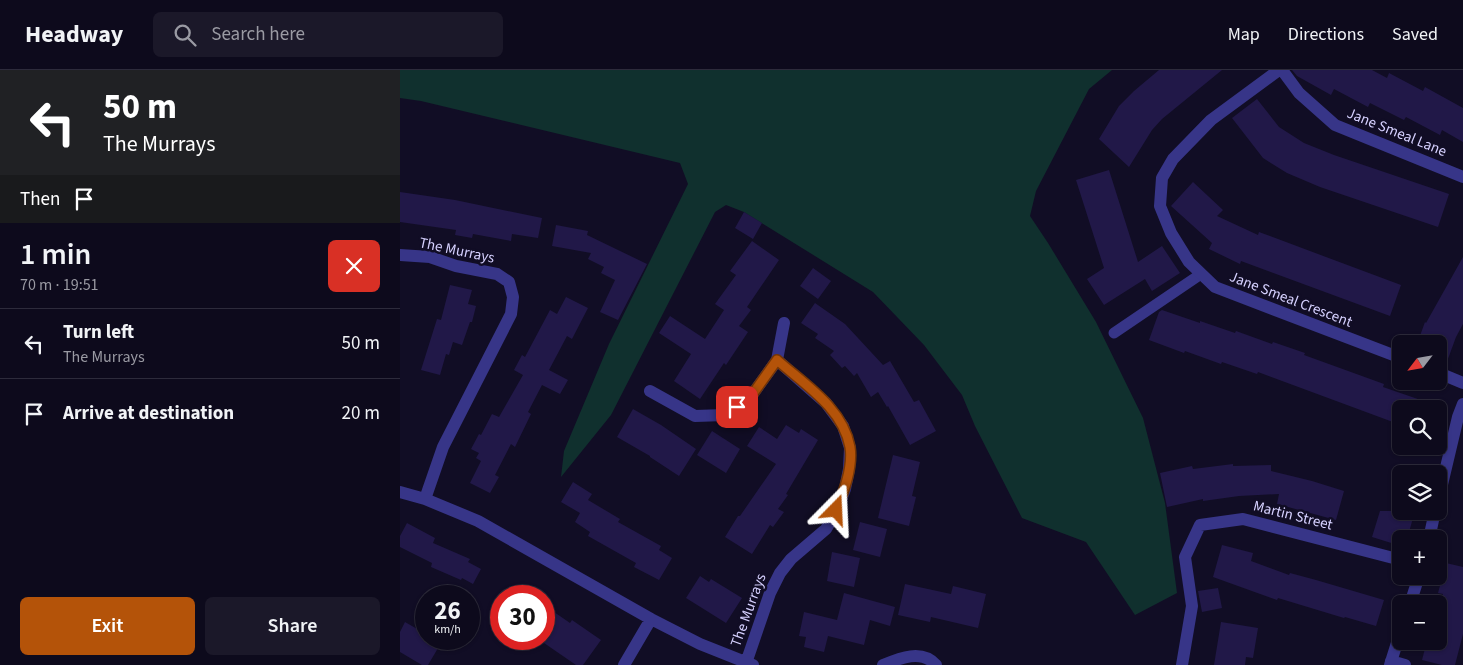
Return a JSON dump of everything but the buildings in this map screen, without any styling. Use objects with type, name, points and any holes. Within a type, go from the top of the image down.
[{"type":"street","name":"Jane Smeal Lane","points":[[1280,70],[1299,93],[1335,125],[1463,177]]},
{"type":"street","name":"Jane Smeal Crescent","points":[[1280,70],[1211,120],[1173,159],[1162,178],[1160,206],[1171,233],[1189,262],[1214,287],[1392,355]]},
{"type":"street","name":"The Murrays","points":[[400,255],[430,257],[456,266],[497,274],[509,282],[513,297],[510,314],[443,447],[425,499]]},
{"type":"street","points":[[650,391],[695,416],[724,415],[752,395],[777,360],[784,323]]},
{"type":"street","name":"The Murrays","points":[[400,492],[425,499],[478,521],[651,619],[700,644],[750,664],[770,592],[780,573],[791,559],[826,529],[845,489],[849,469],[850,448],[843,426],[826,403],[777,360]]},
{"type":"street","points":[[1448,377],[1463,383]]},
{"type":"street","points":[[1447,465],[1463,404]]},
{"type":"street","name":"Martin Street","points":[[1182,665],[1192,606],[1185,557],[1200,525],[1243,519],[1392,558]]},
{"type":"street","points":[[624,665],[651,619]]},
{"type":"street","points":[[1395,650],[1391,663],[1405,665]]},
{"type":"street","points":[[883,665],[908,656],[920,656],[932,661],[936,665]]},
{"type":"lane","points":[[1114,333],[1201,274]]},
{"type":"green space","points":[[400,70],[1112,70],[1089,89],[1036,191],[1030,216],[1096,322],[1143,418],[1165,503],[1177,593],[1135,615],[1086,542],[1022,518],[975,426],[962,395],[924,345],[873,292],[744,212],[726,205],[715,212],[611,415],[561,477],[564,451],[609,344],[688,184],[680,163],[421,101],[400,98]]},
{"type":"route","points":[[737,407],[752,395],[777,360],[826,403],[843,426],[850,448],[849,469],[845,489],[836,510]]}]
